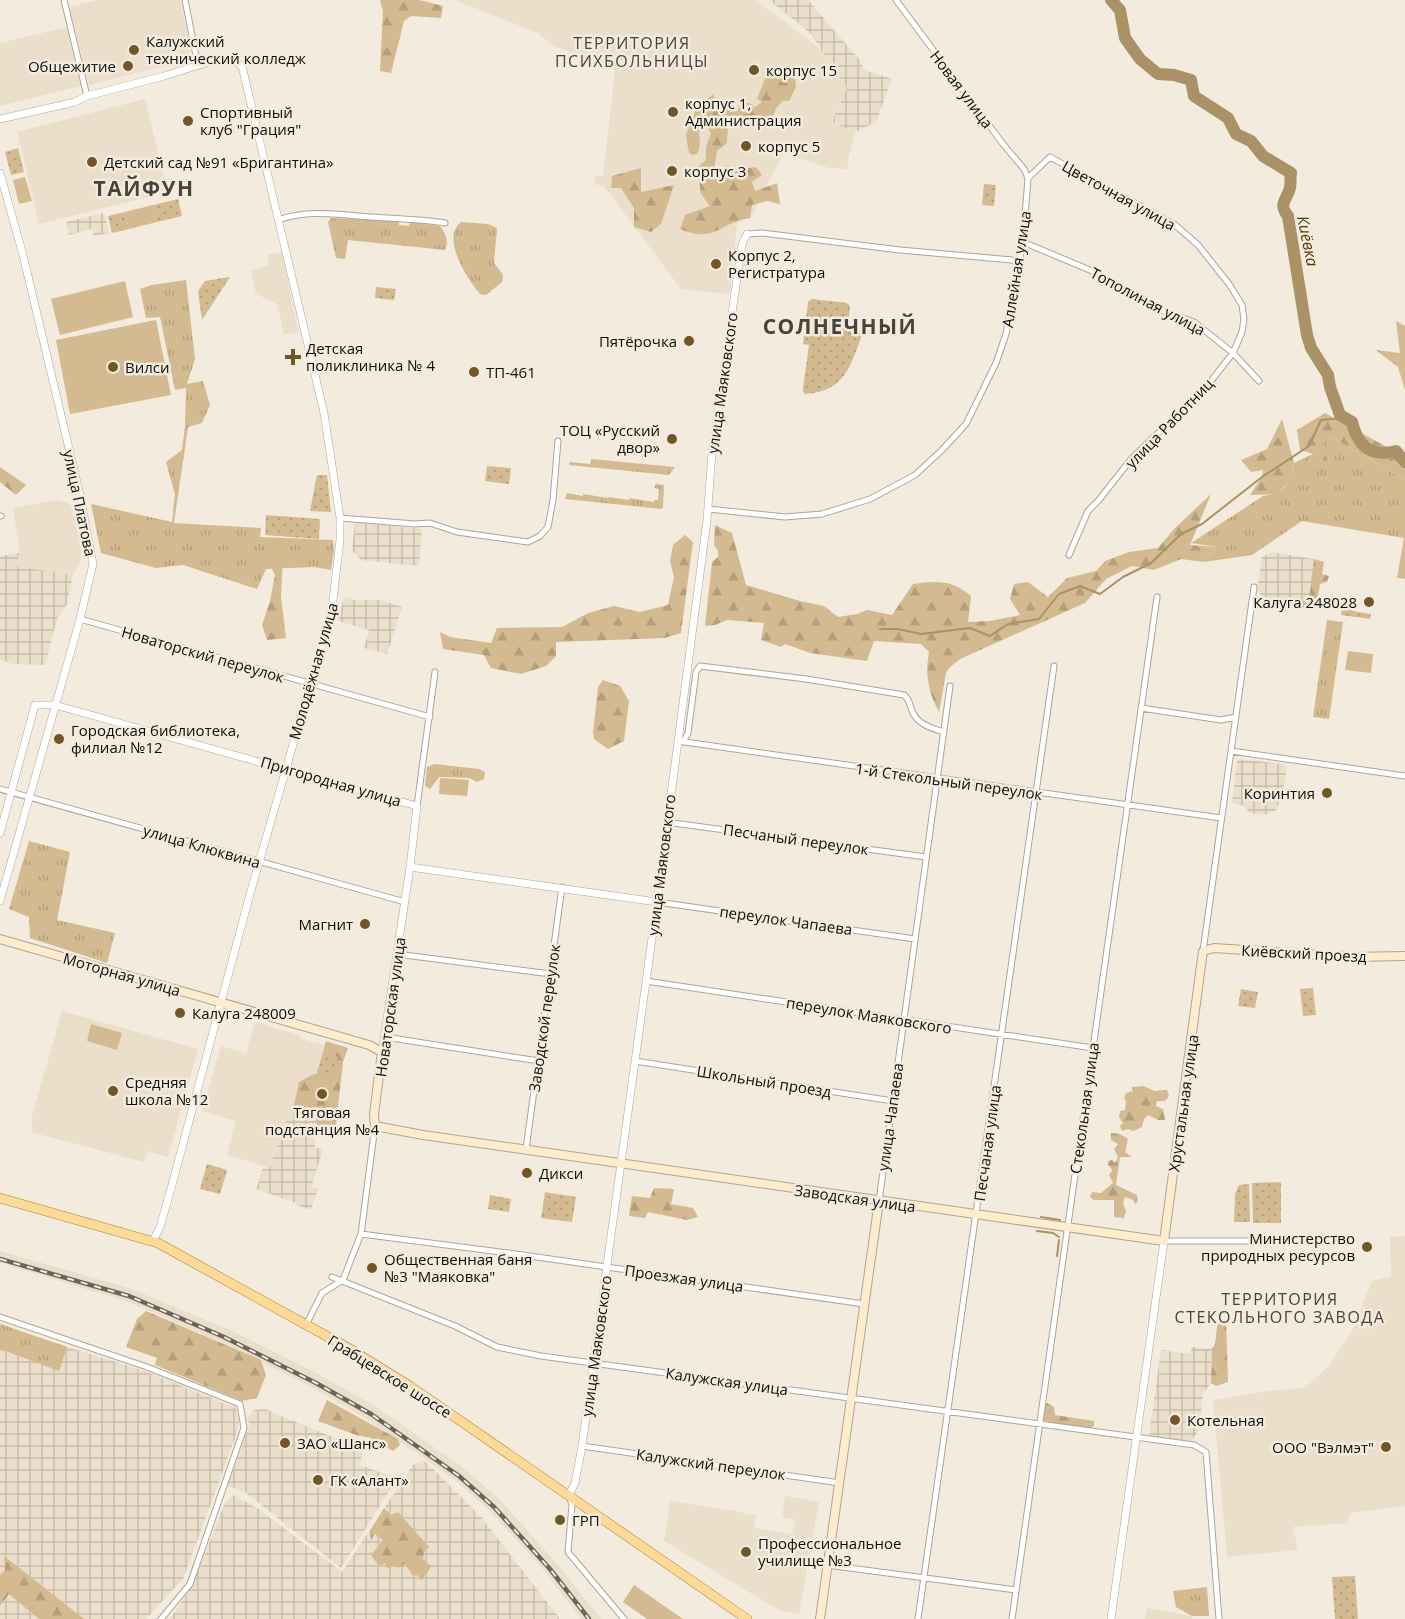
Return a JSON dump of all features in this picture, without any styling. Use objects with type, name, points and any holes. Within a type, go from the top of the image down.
[{"type":"main road","name":"Моторная улица","points":[[0,939],[354,1039],[382,1052]]},
{"type":"main road","name":"Киёвский проезд","points":[[1203,951],[1214,948],[1351,957],[1405,956]]},
{"type":"main road","name":"Хрустальная улица","points":[[1164,1241],[1203,951]]},
{"type":"main road","name":"Новаторская улица","points":[[375,1126],[374,1114],[382,1052]]},
{"type":"main road","name":"Заводская улица","points":[[375,1126],[976,1216],[1164,1241]]},
{"type":"main road","name":"Грабцевское шоссе","points":[[0,1198],[153,1241],[350,1349],[410,1386],[747,1619]]},
{"type":"main road","name":"улица Чапаева","points":[[817,1619],[840,1482],[879,1201]]},
{"type":"street","points":[[64,0],[87,96]]},
{"type":"street","points":[[0,119],[75,102],[87,96],[198,66],[186,0]]},
{"type":"street","name":"Новая улица","points":[[896,0],[1024,169],[1028,178]]},
{"type":"street","name":"Молодёжная улица","points":[[153,1241],[160,1227],[172,1185],[285,768],[332,609],[340,540],[340,518],[324,413],[242,66],[234,60],[219,59],[198,66]]},
{"type":"street","name":"Цветочная улица","points":[[1028,178],[1050,157],[1174,224],[1197,245],[1229,284],[1242,305],[1244,319],[1242,332],[1233,352]]},
{"type":"street","name":"улица Платова","points":[[0,173],[23,255],[80,495],[93,564],[80,619],[0,901]]},
{"type":"street","name":"Аллейная улица","points":[[708,509],[785,518],[822,514],[870,499],[915,475],[941,451],[966,424],[996,363],[1006,334],[1023,242],[1028,178]]},
{"type":"street","points":[[278,220],[292,215],[325,213],[409,218],[446,223]]},
{"type":"street","points":[[747,234],[762,233],[900,250],[1012,260],[1019,263]]},
{"type":"street","name":"улица Маяковского","points":[[570,1495],[575,1483],[582,1446],[594,1363],[666,822],[681,741],[691,637],[707,520],[712,452],[742,244],[747,234]]},
{"type":"street","name":"Тополиная улица","points":[[1023,242],[1092,271],[1166,312],[1194,322],[1233,352],[1259,381]]},
{"type":"street","name":"улица Работниц","points":[[1069,555],[1088,511],[1132,458],[1207,386],[1233,352]]},
{"type":"street","points":[[340,518],[415,524],[430,523],[457,532],[528,542],[540,536],[548,527],[553,500],[558,441]]},
{"type":"street","name":"Хрустальная улица","points":[[1203,951],[1254,586]]},
{"type":"street","name":"Стекольная улица","points":[[1012,1619],[1157,597]]},
{"type":"street","name":"Новаторский переулок","points":[[80,619],[430,717]]},
{"type":"street","points":[[681,741],[688,733],[696,672],[700,666],[806,679],[904,695],[910,700],[912,712],[919,722],[944,732]]},
{"type":"street","name":"Песчаная улица","points":[[918,1619],[1054,666]]},
{"type":"street","name":"Новаторская улица","points":[[382,1052],[410,867],[435,672]]},
{"type":"street","name":"улица Чапаева","points":[[879,1201],[950,686]]},
{"type":"street","name":"Пригородная улица","points":[[11,792],[35,705],[55,705],[417,806]]},
{"type":"street","points":[[1141,708],[1221,720],[1236,717]]},
{"type":"street","name":"1-й Стекольный переулок","points":[[681,741],[1221,818]]},
{"type":"street","points":[[1231,751],[1405,776]]},
{"type":"street","name":"улица Клюквина","points":[[0,789],[405,902]]},
{"type":"street","points":[[0,833],[11,792]]},
{"type":"street","name":"Песчаный переулок","points":[[666,822],[926,857]]},
{"type":"street","points":[[410,867],[657,902]]},
{"type":"street","name":"Заводской переулок","points":[[526,1149],[562,887]]},
{"type":"street","name":"переулок Чапаева","points":[[657,902],[915,939]]},
{"type":"street","points":[[397,954],[550,974]]},
{"type":"street","name":"переулок Маяковского","points":[[646,981],[1093,1048]]},
{"type":"street","points":[[385,1037],[539,1060]]},
{"type":"street","name":"Школьный проезд","points":[[634,1061],[893,1101]]},
{"type":"street","name":"Новаторская улица","points":[[343,1280],[361,1234],[375,1126]]},
{"type":"street","name":"Проезжая улица","points":[[361,1234],[864,1304]]},
{"type":"street","name":"Заводская улица","points":[[1164,1241],[1337,1240]]},
{"type":"street","name":"Хрустальная улица","points":[[1111,1619],[1164,1241]]},
{"type":"street","name":"Калужская улица","points":[[332,1276],[455,1326],[496,1347],[541,1356],[1194,1445],[1206,1452],[1219,1619]]},
{"type":"street","points":[[306,1325],[322,1293],[343,1280]]},
{"type":"street","points":[[0,1317],[147,1366],[240,1404],[244,1428],[190,1584],[161,1619]]},
{"type":"street","name":"Калужский переулок","points":[[582,1446],[840,1482]]},
{"type":"street","points":[[570,1495],[572,1505],[568,1552],[624,1619]]},
{"type":"street","points":[[827,1565],[1016,1590]]},
{"type":"shaded area","name":"Калужский технический колледж","points":[[98,0],[180,0],[189,40],[188,60],[89,85],[69,7]]},
{"type":"shaded area","points":[[455,0],[755,0],[821,49],[847,88],[832,122],[855,132],[847,165],[849,169],[829,168],[783,153],[751,218],[741,219],[737,225],[730,294],[681,289],[604,186],[594,184],[595,176],[603,176],[615,70],[552,45],[538,33]]},
{"type":"shaded area","points":[[769,0],[808,0],[859,59],[864,70],[892,79],[876,122],[855,132],[832,122],[847,88],[810,33]]},
{"type":"shaded area","points":[[67,27],[81,86],[0,106],[0,43]]},
{"type":"shaded area","name":"Детский сад №91 «Бригантина»","points":[[145,99],[168,192],[39,224],[17,132]]},
{"type":"shaded area","points":[[104,213],[109,233],[94,236],[92,229],[69,235],[66,222]]},
{"type":"shaded area","points":[[282,252],[298,332],[284,335],[277,304],[256,294],[251,270],[269,265],[267,255]]},
{"type":"shaded area","points":[[58,500],[70,504],[81,544],[81,562],[73,575],[12,566],[20,553],[13,508]]},
{"type":"shaded area","points":[[355,522],[422,529],[419,566],[361,560],[352,550]]},
{"type":"shaded area","points":[[1272,552],[1314,559],[1312,577],[1321,578],[1317,605],[1262,597],[1257,589],[1262,557]]},
{"type":"shaded area","points":[[20,553],[13,566],[73,575],[67,604],[57,619],[45,665],[13,664],[0,660],[0,556]]},
{"type":"shaded area","points":[[346,597],[355,600],[380,600],[402,607],[387,654],[364,648],[369,630],[338,621],[343,600]]},
{"type":"shaded area","points":[[1237,759],[1283,764],[1287,769],[1282,796],[1276,810],[1265,815],[1250,813],[1244,806],[1232,803]]},
{"type":"shaded area","name":"Средняя школа №12","points":[[62,1011],[198,1049],[168,1157],[147,1151],[144,1162],[31,1132],[31,1119]]},
{"type":"shaded area","points":[[255,1022],[325,1045],[316,1075],[299,1082],[294,1106],[289,1112],[270,1168],[227,1155],[236,1121],[202,1111],[221,1046],[246,1053]]},
{"type":"shaded area","points":[[316,1075],[317,1111],[315,1147],[323,1150],[311,1187],[318,1189],[311,1210],[256,1189],[263,1168],[269,1169],[289,1112],[294,1106],[299,1082]]},
{"type":"shaded area","points":[[1405,1236],[1405,1506],[1351,1513],[1347,1523],[1293,1527],[1298,1550],[1227,1557],[1213,1400],[1268,1391],[1305,1388],[1330,1364],[1352,1331],[1372,1281],[1391,1276],[1390,1237]]},
{"type":"shaded area","points":[[0,1251],[129,1288],[228,1329],[320,1375],[375,1406],[465,1469],[501,1501],[557,1564],[601,1619],[581,1619],[546,1573],[490,1511],[455,1480],[367,1419],[313,1388],[221,1342],[126,1301],[0,1263]]},
{"type":"shaded area","points":[[0,1324],[142,1370],[236,1408],[239,1416],[238,1430],[183,1579],[146,1619],[0,1619]]},
{"type":"shaded area","points":[[1192,1347],[1212,1348],[1211,1383],[1204,1392],[1201,1406],[1202,1425],[1191,1442],[1149,1436],[1161,1350],[1190,1354]]},
{"type":"shaded area","points":[[265,1409],[359,1448],[363,1453],[359,1465],[397,1478],[341,1568],[245,1492],[228,1486],[250,1423],[247,1421],[248,1417],[254,1410]]},
{"type":"shaded area","points":[[424,1460],[482,1518],[560,1619],[170,1619],[192,1586],[225,1503],[234,1495],[257,1508],[342,1572],[413,1465]]},
{"type":"shaded area","name":"Профессиональное училище №3","points":[[785,1496],[819,1502],[799,1614],[780,1611],[664,1541],[670,1501],[756,1514],[754,1528],[792,1534],[795,1520],[782,1517]]},
{"type":"shaded area","points":[[1147,1608],[1192,1616],[1192,1619],[1145,1619]]},
{"type":"green space","points":[[380,0],[419,0],[443,6],[441,18],[411,16],[404,21],[391,73],[380,71],[383,11]]},
{"type":"green space","points":[[767,74],[787,74],[795,79],[796,87],[789,101],[783,101],[776,108],[771,121],[764,118],[728,125],[727,143],[717,151],[713,175],[728,165],[734,172],[756,167],[762,175],[752,182],[755,191],[777,183],[780,204],[767,201],[752,205],[750,218],[709,233],[692,233],[680,229],[685,215],[710,206],[701,194],[697,168],[706,160],[706,147],[711,133],[704,123],[700,124],[699,151],[692,155],[689,153],[686,135],[696,109],[713,94],[716,100],[729,104],[736,112],[743,103],[749,103],[755,107],[762,102],[757,99]]},
{"type":"green space","points":[[18,148],[24,172],[11,175],[5,152]]},
{"type":"green space","points":[[641,168],[641,192],[674,185],[661,224],[651,232],[634,227],[634,208],[621,188],[611,188],[612,176]]},
{"type":"green space","points":[[25,177],[32,201],[19,204],[13,180]]},
{"type":"green space","points":[[984,184],[996,185],[994,206],[982,205]]},
{"type":"green space","points":[[178,199],[182,216],[157,222],[153,205]]},
{"type":"green space","points":[[153,205],[157,222],[129,229],[125,212]]},
{"type":"green space","points":[[125,212],[129,229],[112,233],[108,216]]},
{"type":"green space","points":[[331,218],[399,221],[399,225],[409,226],[410,222],[440,226],[447,244],[445,250],[348,240],[345,259],[336,258],[328,222]]},
{"type":"green space","points":[[461,222],[488,224],[497,228],[494,263],[503,275],[502,282],[486,295],[480,294],[475,288],[458,259],[453,238],[455,229]]},
{"type":"green space","points":[[230,277],[202,320],[198,291],[205,281]]},
{"type":"green space","points":[[186,280],[195,359],[187,384],[203,381],[210,405],[202,423],[188,427],[174,523],[261,528],[260,537],[333,540],[331,570],[314,567],[266,569],[257,589],[183,565],[156,568],[101,553],[91,504],[172,522],[175,494],[166,462],[182,450],[186,388],[175,390],[160,317],[146,318],[140,289]]},
{"type":"green space","points":[[125,281],[133,317],[60,335],[51,299]]},
{"type":"green space","points":[[376,287],[396,289],[394,300],[375,298]]},
{"type":"green space","points":[[812,299],[847,303],[850,306],[848,328],[863,332],[850,366],[838,382],[818,392],[805,394],[803,388],[809,345],[803,344],[808,302]]},
{"type":"green space","name":"Вилси","points":[[156,320],[171,395],[70,414],[56,340]]},
{"type":"green space","points":[[1396,321],[1405,326],[1405,390],[1398,367],[1376,350],[1400,353]]},
{"type":"green space","points":[[1325,413],[1405,457],[1405,480],[1332,437],[1321,443],[1331,470],[1314,467],[1313,454],[1300,450],[1297,430]]},
{"type":"green space","points":[[1282,419],[1294,463],[1290,481],[1277,494],[1250,495],[1262,477],[1263,470],[1251,472],[1241,460],[1267,449]]},
{"type":"green space","points":[[1332,437],[1405,480],[1405,579],[1397,578],[1404,538],[1302,521],[1252,555],[1203,562],[1216,547],[1191,543],[1263,496],[1282,490],[1291,477],[1294,463],[1313,454],[1330,469],[1320,443]]},
{"type":"green space","points":[[591,459],[675,467],[669,475],[569,465],[570,462],[590,464]]},
{"type":"green space","points":[[487,466],[511,468],[509,484],[485,481]]},
{"type":"green space","points":[[0,467],[26,485],[16,495],[0,482]]},
{"type":"green space","points":[[317,475],[327,475],[331,512],[310,511]]},
{"type":"green space","points":[[656,484],[664,485],[661,509],[565,499],[567,493],[654,502],[658,500],[659,489],[654,488]]},
{"type":"green space","points":[[1211,494],[1190,545],[1216,547],[1203,562],[1181,559],[1154,570],[1132,566],[1106,579],[1085,603],[960,659],[946,673],[939,712],[928,683],[929,652],[921,644],[874,641],[867,661],[810,653],[785,644],[781,647],[761,640],[764,623],[727,620],[705,626],[712,562],[718,557],[718,551],[714,545],[715,525],[732,533],[746,585],[824,606],[838,617],[867,610],[892,615],[913,584],[943,582],[964,590],[971,596],[968,622],[990,621],[1020,615],[1010,599],[1014,584],[1028,582],[1048,597],[1067,578],[1096,571],[1105,561],[1129,552],[1158,548],[1174,529]]},
{"type":"green space","points":[[266,515],[320,519],[319,539],[265,535]]},
{"type":"green space","points":[[685,535],[693,542],[681,633],[665,638],[556,642],[556,656],[546,666],[521,674],[491,668],[484,655],[443,649],[440,632],[450,637],[491,643],[497,628],[562,627],[588,613],[614,606],[640,612],[668,605],[674,577],[670,561],[673,545]]},
{"type":"green space","points":[[283,555],[281,597],[286,638],[267,640],[262,625],[275,575],[268,562]]},
{"type":"green space","points":[[1314,559],[1324,562],[1322,574],[1329,576],[1327,582],[1320,584],[1315,610],[1298,608],[1299,602],[1309,599]]},
{"type":"green space","points":[[1343,603],[1354,604],[1353,611],[1371,614],[1370,619],[1341,615]]},
{"type":"green space","points":[[1327,620],[1343,622],[1329,719],[1313,717]]},
{"type":"green space","points":[[1348,651],[1373,654],[1371,673],[1345,670]]},
{"type":"green space","points":[[603,680],[620,686],[629,701],[624,741],[608,749],[594,739],[593,733],[598,687]]},
{"type":"green space","points":[[434,764],[479,769],[485,772],[484,779],[477,782],[469,778],[439,777],[430,789],[425,786],[427,767]]},
{"type":"green space","points":[[440,778],[469,780],[467,796],[439,794]]},
{"type":"green space","points":[[29,841],[70,852],[57,920],[115,933],[107,963],[30,938],[29,917],[9,909]]},
{"type":"green space","points":[[1313,988],[1316,1015],[1303,1016],[1300,989]]},
{"type":"green space","points":[[1241,989],[1258,992],[1255,1008],[1238,1006]]},
{"type":"green space","points":[[91,1024],[122,1033],[117,1050],[87,1041]]},
{"type":"green space","points":[[326,1041],[348,1048],[343,1062],[335,1133],[318,1131],[317,1111],[294,1106],[299,1082],[314,1074],[317,1075]]},
{"type":"green space","points":[[323,1053],[338,1057],[331,1078],[316,1075]]},
{"type":"green space","points":[[1143,1086],[1155,1091],[1167,1090],[1169,1096],[1165,1101],[1157,1101],[1156,1106],[1163,1109],[1165,1120],[1158,1120],[1148,1115],[1142,1127],[1133,1131],[1128,1129],[1122,1131],[1120,1126],[1123,1123],[1119,1117],[1120,1111],[1125,1110],[1126,1093],[1133,1091],[1132,1087]]},
{"type":"green space","points":[[1111,1133],[1120,1134],[1128,1139],[1125,1152],[1132,1157],[1120,1157],[1116,1185],[1137,1195],[1138,1201],[1135,1204],[1133,1200],[1125,1197],[1124,1218],[1114,1217],[1114,1200],[1094,1200],[1090,1197],[1092,1192],[1101,1193],[1113,1183],[1109,1175],[1112,1171],[1108,1161],[1112,1160],[1115,1163],[1118,1157],[1114,1149],[1118,1144],[1111,1140]]},
{"type":"green space","points":[[207,1164],[227,1170],[220,1194],[200,1189]]},
{"type":"green space","points":[[1281,1182],[1281,1223],[1253,1223],[1252,1183]]},
{"type":"green space","points":[[1249,1184],[1250,1222],[1234,1222],[1235,1194],[1239,1185]]},
{"type":"green space","points":[[654,1188],[674,1189],[671,1204],[693,1208],[698,1217],[687,1220],[648,1212],[645,1218],[629,1216],[632,1196],[650,1198]]},
{"type":"green space","points":[[545,1192],[576,1197],[572,1222],[541,1218]]},
{"type":"green space","points":[[490,1195],[511,1199],[509,1212],[488,1209]]},
{"type":"green space","points":[[146,1311],[261,1360],[266,1375],[257,1398],[242,1401],[155,1365],[157,1358],[126,1347],[137,1319]]},
{"type":"green space","points":[[1218,1318],[1226,1320],[1228,1382],[1216,1386],[1211,1383],[1212,1348],[1215,1345]]},
{"type":"green space","points":[[0,1324],[67,1347],[59,1371],[0,1349]]},
{"type":"green space","points":[[327,1400],[398,1439],[400,1445],[393,1451],[371,1438],[318,1421]]},
{"type":"green space","points":[[1047,1403],[1054,1407],[1055,1415],[1094,1421],[1094,1426],[1087,1430],[1046,1423],[1042,1420],[1044,1406]]},
{"type":"green space","points":[[384,1508],[391,1515],[398,1512],[429,1547],[424,1552],[423,1559],[431,1567],[422,1580],[417,1575],[413,1576],[405,1564],[398,1568],[393,1566],[388,1569],[385,1563],[379,1566],[371,1555],[383,1540],[375,1534],[371,1540],[370,1531]]},
{"type":"green space","points":[[4,1556],[84,1619],[39,1619],[9,1594],[0,1606],[0,1575],[5,1570]]},
{"type":"green space","points":[[1355,1576],[1358,1619],[1335,1619],[1332,1577]]},
{"type":"green space","points":[[634,1585],[683,1619],[647,1619],[623,1602]]},
{"type":"green space","points":[[1207,1587],[1209,1616],[1192,1616],[1176,1607],[1173,1591]]},
{"type":"waterway","name":"Киёвка","points":[[1111,0],[1120,10],[1125,38],[1140,59],[1158,74],[1174,75],[1191,80],[1194,96],[1228,118],[1236,134],[1251,141],[1263,156],[1291,173],[1290,188],[1283,205],[1288,216],[1311,348],[1328,375],[1340,415],[1352,422],[1362,444],[1379,453],[1396,451],[1405,462]]},
{"type":"waterway","points":[[880,629],[898,629],[921,634],[970,628],[990,636],[1008,624],[1039,619],[1059,594],[1080,586],[1100,594],[1123,577],[1151,563],[1181,534],[1202,524],[1262,477],[1309,446],[1321,420],[1343,418]]},
{"type":"waterway","points":[[1041,1217],[1060,1220]]},
{"type":"waterway","points":[[1037,1231],[1053,1233],[1059,1237]]},
{"type":"waterway","points":[[1057,1256],[1059,1240]]},
{"type":"railway","points":[[0,1259],[129,1296],[224,1337],[316,1383],[371,1414],[459,1476],[494,1507],[550,1569],[589,1619]]},
{"type":"place","name":"Калужский технический колледж","points":[[134,50]]},
{"type":"place","name":"Общежитие","points":[[128,66]]},
{"type":"place","name":"корпус 15","points":[[754,70]]},
{"type":"place","name":"корпус 1, Администрация","points":[[673,112]]},
{"type":"place","name":"Спортивный клуб \"Грация\"","points":[[188,121]]},
{"type":"place","name":"корпус 5","points":[[746,146]]},
{"type":"place","name":"Детский сад №91 «Бригантина»","points":[[92,162]]},
{"type":"place","name":"корпус 3","points":[[672,171]]},
{"type":"place","name":"Корпус 2, Регистратура","points":[[716,264]]},
{"type":"place","name":"Пятёрочка","points":[[689,341]]},
{"type":"place","name":"Детская поликлиника № 4","points":[[293,357]]},
{"type":"place","name":"Вилси","points":[[113,367]]},
{"type":"place","name":"ТП-461","points":[[474,372]]},
{"type":"place","name":"ТОЦ «Русский двор»","points":[[672,439]]},
{"type":"place","name":"Калуга 248028","points":[[1369,602]]},
{"type":"place","name":"Городская библиотека, филиал №12","points":[[59,739]]},
{"type":"place","name":"Коринтия","points":[[1327,793]]},
{"type":"place","name":"Магнит","points":[[365,924]]},
{"type":"place","name":"Калуга 248009","points":[[180,1013]]},
{"type":"place","name":"Средняя школа №12","points":[[113,1091]]},
{"type":"place","name":"Тяговая подстанция №4","points":[[322,1094]]},
{"type":"place","name":"Дикси","points":[[527,1173]]},
{"type":"place","name":"Министерство природных ресурсов","points":[[1367,1247]]},
{"type":"place","name":"Общественная баня №3 \"Маяковка\"","points":[[372,1268]]},
{"type":"place","name":"Котельная","points":[[1175,1420]]},
{"type":"place","name":"ЗАО «Шанс»","points":[[285,1443]]},
{"type":"place","name":"ООО \"Вэлмэт\"","points":[[1386,1447]]},
{"type":"place","name":"ГК «Алант»","points":[[318,1480]]},
{"type":"place","name":"ГРП","points":[[560,1520]]},
{"type":"place","name":"Профессиональное училище №3","points":[[746,1552]]},
{"type":"district","name":"ТЕРРИТОРИЯ ПСИХБОЛЬНИЦЫ","points":[[632,52]]},
{"type":"district","name":"ТАЙФУН","points":[[144,188]]},
{"type":"district","name":"СОЛНЕЧНЫЙ","points":[[840,326]]},
{"type":"district","name":"ТЕРРИТОРИЯ СТЕКОЛЬНОГО ЗАВОДА","points":[[1280,1308]]}]
